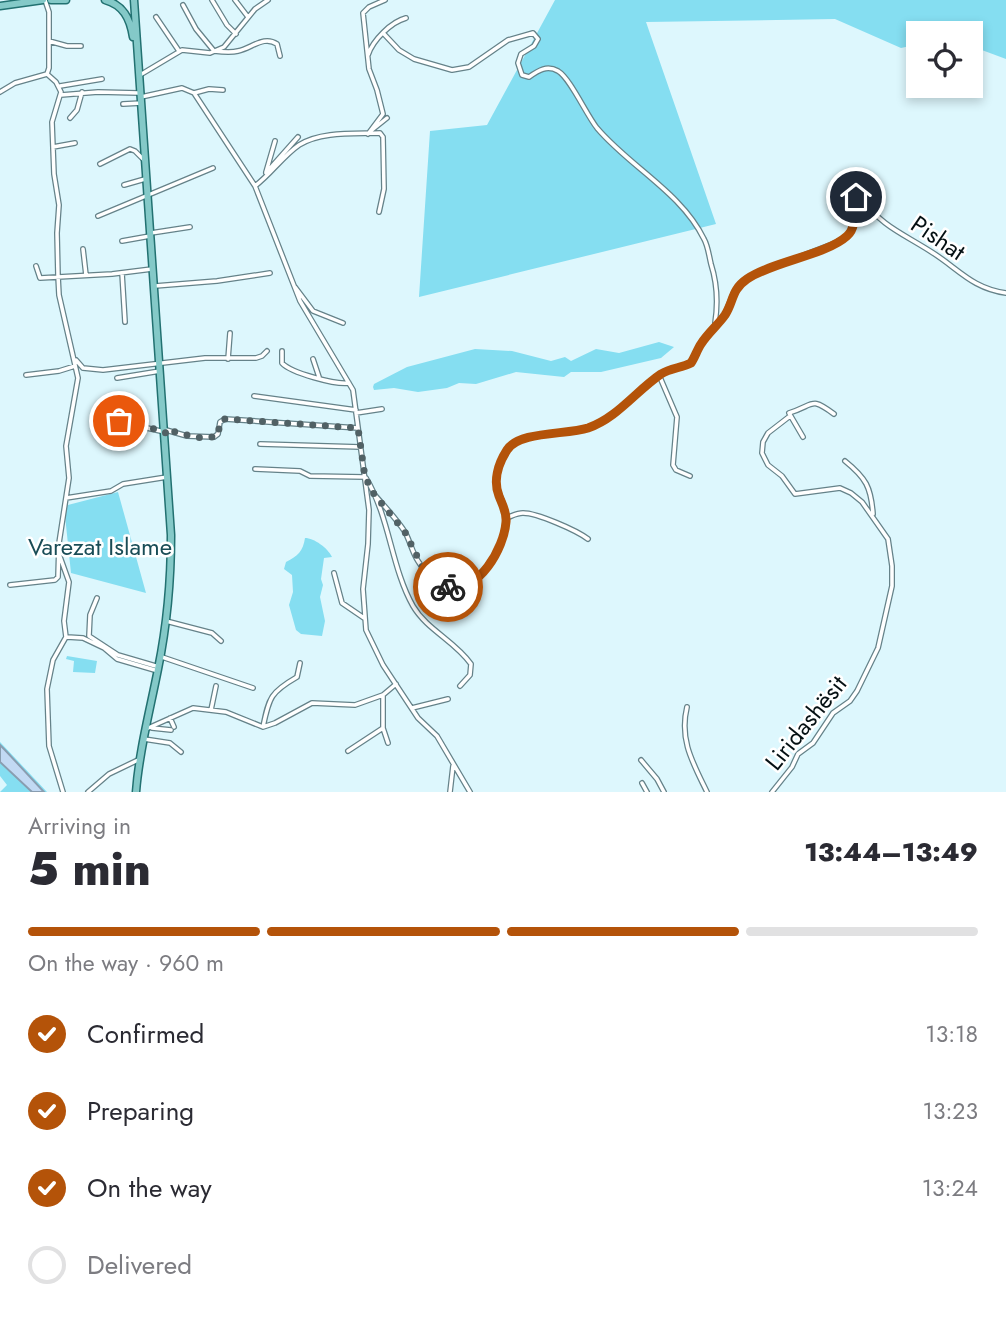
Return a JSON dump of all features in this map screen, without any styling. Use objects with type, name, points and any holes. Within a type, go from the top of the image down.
[{"type":"main road","points":[[0,6],[44,0]]},
{"type":"main road","points":[[51,0],[66,0]]},
{"type":"main road","points":[[105,0],[120,7],[128,17],[134,50],[138,54]]},
{"type":"main road","points":[[134,0],[166,431],[171,554],[166,621],[136,792]]},
{"type":"street","points":[[44,0],[49,12],[47,74]]},
{"type":"street","points":[[212,0],[227,25],[236,34]]},
{"type":"street","points":[[235,0],[248,17]]},
{"type":"street","points":[[214,51],[229,43],[248,17],[268,0]]},
{"type":"street","points":[[368,134],[383,114],[367,57],[363,12],[385,0]]},
{"type":"street","points":[[183,5],[196,29],[214,51]]},
{"type":"street","points":[[156,17],[179,51]]},
{"type":"street","points":[[367,57],[374,40],[397,21],[406,18]]},
{"type":"street","points":[[384,34],[399,50],[414,59],[452,70],[469,67],[508,40],[533,33],[538,39],[534,46],[521,54],[518,63],[522,75],[529,76],[542,68],[556,70],[567,78],[603,135],[673,198],[704,239],[714,273],[717,310],[715,325]]},
{"type":"street","points":[[139,75],[186,49],[238,51],[271,40],[277,44],[280,56]]},
{"type":"street","points":[[49,41],[80,46]]},
{"type":"street","points":[[10,586],[56,579],[58,573],[58,554],[69,478],[66,446],[78,378],[59,295],[59,205],[54,174],[52,122],[61,95],[60,86],[47,74]]},
{"type":"street","points":[[0,92],[15,83],[47,74]]},
{"type":"street","points":[[60,86],[102,79]]},
{"type":"street","points":[[123,104],[182,88],[194,93],[255,186],[300,301],[354,393],[369,531],[363,589],[364,618],[372,645],[418,718],[438,736],[470,792]]},
{"type":"street","points":[[194,93],[206,89],[223,90]]},
{"type":"street","points":[[61,95],[82,92],[142,98]]},
{"type":"street","points":[[70,118],[77,110],[82,92]]},
{"type":"street","points":[[368,134],[387,118]]},
{"type":"street","points":[[255,186],[296,148],[310,140],[380,133],[383,135],[384,189],[379,212]]},
{"type":"street","points":[[266,173],[298,137]]},
{"type":"street","points":[[263,180],[275,141]]},
{"type":"street","points":[[53,147],[75,143]]},
{"type":"street","points":[[100,164],[130,149],[146,163]]},
{"type":"street","points":[[98,216],[213,169]]},
{"type":"street","points":[[124,185],[147,179]]},
{"type":"street","name":"Pishat","points":[[506,518],[496,481],[502,459],[510,446],[523,439],[576,431],[597,424],[620,409],[659,375],[673,367],[691,363],[701,343],[725,314],[734,292],[747,279],[847,236],[855,220],[853,200],[858,196],[879,220],[931,251],[965,278],[981,287],[1006,293]]},
{"type":"street","points":[[122,241],[190,227]]},
{"type":"street","points":[[83,249],[86,275]]},
{"type":"street","points":[[37,266],[40,278],[154,268]]},
{"type":"street","points":[[121,273],[125,323]]},
{"type":"street","points":[[155,286],[270,273]]},
{"type":"street","points":[[292,283],[313,311],[343,323]]},
{"type":"street","points":[[228,359],[230,333]]},
{"type":"street","points":[[75,359],[83,368],[95,370],[161,362],[259,357],[267,351]]},
{"type":"street","points":[[282,351],[281,360],[284,366],[338,384],[350,383]]},
{"type":"street","points":[[313,359],[319,377]]},
{"type":"street","points":[[26,375],[75,366]]},
{"type":"street","points":[[117,378],[161,370]]},
{"type":"street","points":[[659,375],[677,417],[673,465],[676,470],[690,475]]},
{"type":"street","points":[[254,396],[356,412],[382,409]]},
{"type":"street","points":[[803,437],[789,413],[815,403],[823,405],[834,414]]},
{"type":"street","name":"Liridashësit","points":[[772,792],[792,767],[798,754],[813,743],[833,713],[853,697],[878,648],[891,594],[892,566],[888,539],[873,516],[854,495],[844,489],[795,494],[782,476],[768,465],[762,453],[765,436],[790,416]]},
{"type":"street","points":[[96,430],[145,426],[187,436],[214,437],[218,435],[220,422],[225,419],[358,428]]},
{"type":"street","points":[[96,420],[117,420],[122,426]]},
{"type":"street","points":[[260,444],[361,447]]},
{"type":"street","name":"Liridashësit","points":[[845,461],[860,474],[867,485],[872,498],[873,516]]},
{"type":"street","points":[[255,469],[300,471],[310,476],[365,477]]},
{"type":"street","points":[[65,498],[111,491],[129,482],[169,477]]},
{"type":"street","points":[[365,477],[374,494],[404,587],[415,610],[471,664],[470,675],[460,686]]},
{"type":"street","points":[[374,494],[405,532],[424,570],[437,582],[453,588],[469,584],[487,566],[502,539],[506,518],[528,514],[587,538]]},
{"type":"street","points":[[58,554],[69,582],[64,621],[66,637],[53,660],[47,689],[49,746],[63,792]]},
{"type":"street","points":[[334,573],[342,603],[364,618]]},
{"type":"street","points":[[97,598],[90,615],[89,636],[118,655],[158,669]]},
{"type":"street","points":[[166,621],[212,633],[221,641]]},
{"type":"street","points":[[66,637],[83,638],[104,648],[117,659],[158,669]]},
{"type":"street","points":[[160,657],[253,688]]},
{"type":"street","points":[[263,727],[267,709],[276,691],[286,681],[297,677],[300,663]]},
{"type":"street","points":[[148,728],[188,708],[233,715],[263,727],[315,702],[349,706],[383,695],[396,683]]},
{"type":"street","points":[[211,710],[216,686]]},
{"type":"street","points":[[383,695],[383,728],[388,743]]},
{"type":"street","points":[[412,708],[448,699]]},
{"type":"street","points":[[687,707],[683,726],[689,755],[707,792]]},
{"type":"street","points":[[148,728],[172,729],[170,718]]},
{"type":"street","points":[[348,751],[383,728]]},
{"type":"street","points":[[144,740],[170,743],[181,752]]},
{"type":"street","points":[[88,792],[109,774],[140,759]]},
{"type":"street","points":[[641,761],[664,792]]},
{"type":"street","points":[[450,792],[453,764]]},
{"type":"street","points":[[642,783],[647,792]]},
{"type":"green space","points":[[555,0],[1006,0],[1006,59],[983,50],[983,21],[906,21],[906,47],[901,48],[835,19],[646,22],[716,224],[419,297],[430,131],[487,125]]},
{"type":"green space","points":[[659,342],[674,347],[661,358],[601,372],[571,372],[564,377],[516,372],[476,384],[459,383],[447,388],[418,392],[394,388],[374,390],[373,387],[407,367],[475,349],[512,351],[551,361],[565,357],[571,361],[596,349],[619,353]]},
{"type":"green space","name":"Varezat Islame","points":[[118,492],[146,593],[71,573],[64,506]]},
{"type":"green space","points":[[305,538],[320,544],[332,557],[324,558],[321,579],[323,585],[320,597],[325,621],[322,636],[301,634],[296,630],[289,605],[293,592],[292,575],[284,569],[286,562],[301,550]]},
{"type":"green space","points":[[67,656],[97,661],[95,673],[73,672],[74,661],[66,659]]},
{"type":"green space","points":[[0,742],[47,792],[0,792],[7,785],[0,776]]},
{"type":"shaded area","points":[[0,745],[44,792],[32,792],[0,762]]},
{"type":"way so far","points":[[119,421],[122,426],[145,426],[166,433],[166,430],[170,430],[180,435],[209,437],[218,435],[220,422],[225,419],[358,428],[365,477],[374,494],[405,532],[424,570],[437,582],[448,587]]},
{"type":"route","points":[[448,587],[458,588],[474,581],[483,572],[502,539],[506,518],[497,491],[496,475],[510,446],[523,439],[586,429],[597,424],[620,409],[659,375],[673,367],[691,363],[701,343],[725,314],[734,292],[747,279],[847,236],[855,220],[852,203],[856,197]]}]
